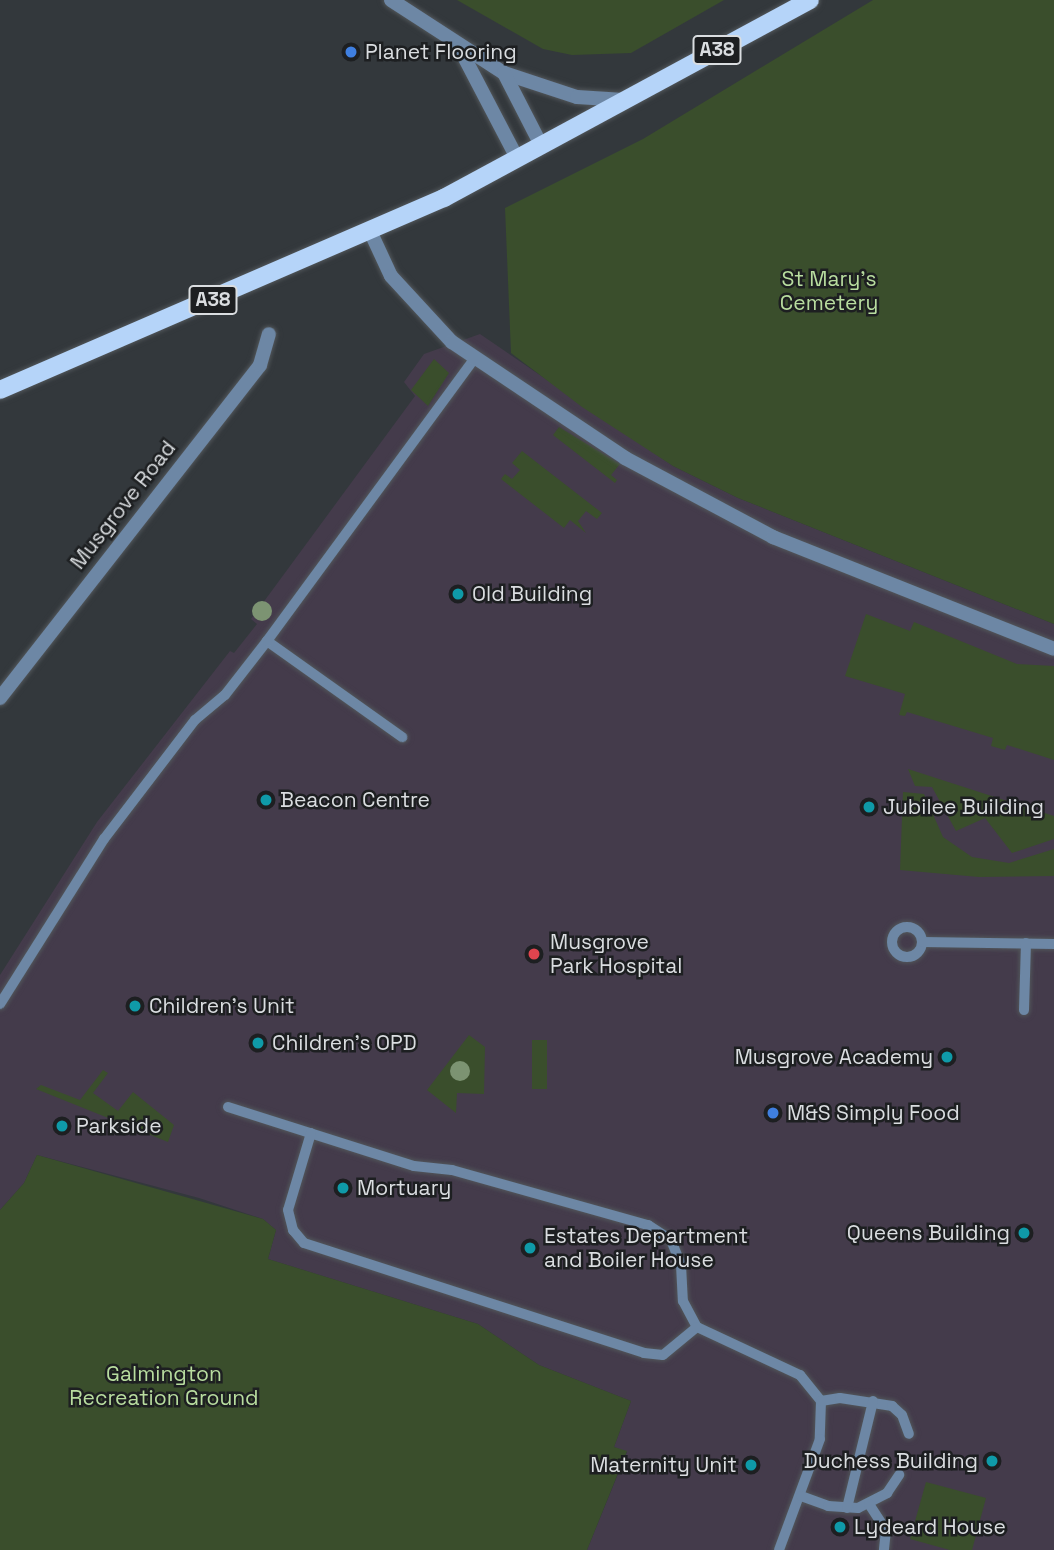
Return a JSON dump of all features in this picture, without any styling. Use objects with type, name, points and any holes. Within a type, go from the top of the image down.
[{"type":"main road","name":"A38","points":[[0,390],[370,233],[517,158],[810,0]]},
{"type":"street","points":[[391,0],[459,47],[505,73],[576,97],[624,100]]},
{"type":"street","points":[[459,47],[517,158]]},
{"type":"street","points":[[505,73],[541,145]]},
{"type":"street","points":[[370,233],[391,276],[428,320],[474,359],[625,458],[773,537],[1054,649]]},
{"type":"street","name":"Musgrove Road","points":[[0,698],[260,365],[270,334]]},
{"type":"lane","points":[[0,1004],[104,839],[195,720],[225,695],[267,641],[474,359]]},
{"type":"lane","points":[[267,641],[402,737]]},
{"type":"lane","points":[[923,942],[1054,944]]},
{"type":"lane","points":[[1024,1010],[1026,943]]},
{"type":"lane","points":[[228,1107],[414,1166],[452,1170],[648,1225],[671,1240],[681,1265],[683,1301],[697,1327],[800,1375],[821,1401],[820,1439],[779,1550]]},
{"type":"lane","points":[[311,1133],[289,1210],[293,1230],[304,1243],[644,1353],[663,1355],[697,1327]]},
{"type":"lane","points":[[821,1401],[873,1401],[892,1406],[902,1415],[909,1434]]},
{"type":"lane","points":[[847,1508],[873,1401]]},
{"type":"lane","points":[[801,1496],[847,1508],[869,1504],[887,1493],[899,1475]]},
{"type":"lane","points":[[869,1504],[886,1530],[884,1550]]},
{"type":"shaded area","name":"Musgrove Park Hospital","points":[[480,334],[673,466],[738,498],[1054,624],[1054,1550],[587,1550],[627,1452],[614,1447],[631,1401],[539,1365],[478,1324],[268,1259],[276,1230],[263,1219],[199,1198],[37,1155],[24,1183],[0,1210],[0,975],[97,822],[230,651],[234,653],[257,624],[251,619],[415,396],[404,382],[424,354]]},
{"type":"green space","points":[[457,0],[724,0],[631,53],[572,55],[543,49]]},
{"type":"green space","name":"St Mary's Cemetery","points":[[873,0],[1054,0],[1054,624],[738,498],[673,466],[582,407],[511,353],[505,208],[643,139]]},
{"type":"green space","points":[[434,359],[449,373],[428,406],[411,390]]},
{"type":"green space","points":[[559,427],[620,464],[611,475],[617,480],[615,483],[553,435]]},
{"type":"green space","points":[[522,451],[602,513],[597,519],[586,511],[578,521],[586,533],[570,520],[564,528],[501,479],[505,474],[512,479],[520,470],[512,463]]},
{"type":"green space","points":[[866,614],[910,631],[914,622],[1017,664],[1054,666],[1054,760],[1007,745],[1005,750],[991,746],[993,738],[907,712],[905,716],[899,715],[905,694],[845,676]]},
{"type":"green space","points":[[908,769],[1054,816],[1054,839],[1012,853],[985,818],[956,831],[932,787],[915,786]]},
{"type":"green space","points":[[903,792],[924,794],[943,837],[972,857],[1009,863],[1054,849],[1054,876],[979,877],[900,870]]},
{"type":"green space","points":[[469,1035],[485,1047],[484,1094],[457,1093],[456,1113],[427,1090]]},
{"type":"green space","points":[[532,1040],[547,1040],[547,1089],[532,1089]]},
{"type":"green space","points":[[103,1070],[108,1073],[93,1093],[118,1111],[133,1092],[174,1125],[168,1142],[36,1089],[41,1085],[80,1100]]},
{"type":"green space","name":"Galmington Recreation Ground","points":[[37,1155],[263,1219],[276,1230],[268,1259],[478,1324],[539,1365],[631,1401],[614,1447],[627,1451],[587,1550],[0,1550],[0,1210],[24,1183]]},
{"type":"green space","points":[[926,1482],[986,1498],[972,1550],[950,1550],[910,1539]]},
{"type":"place","name":"Planet Flooring","points":[[351,52]]},
{"type":"place","name":"Old Building","points":[[458,594]]},
{"type":"place","name":"Beacon Centre","points":[[266,800]]},
{"type":"place","name":"Jubilee Building","points":[[869,807]]},
{"type":"place","name":"Musgrove Park Hospital","points":[[534,954]]},
{"type":"place","name":"Children's Unit","points":[[135,1006]]},
{"type":"place","name":"Children's OPD","points":[[258,1043]]},
{"type":"place","name":"Musgrove Academy","points":[[947,1057]]},
{"type":"place","name":"M&S Simply Food","points":[[773,1113]]},
{"type":"place","name":"Parkside","points":[[62,1126]]},
{"type":"place","name":"Mortuary","points":[[343,1188]]},
{"type":"place","name":"Queens Building","points":[[1024,1233]]},
{"type":"place","name":"Estates Department and Boiler House","points":[[530,1248]]},
{"type":"place","name":"Duchess Building","points":[[992,1461]]},
{"type":"place","name":"Maternity Unit","points":[[751,1465]]},
{"type":"place","name":"Lydeard House","points":[[840,1527]]}]
